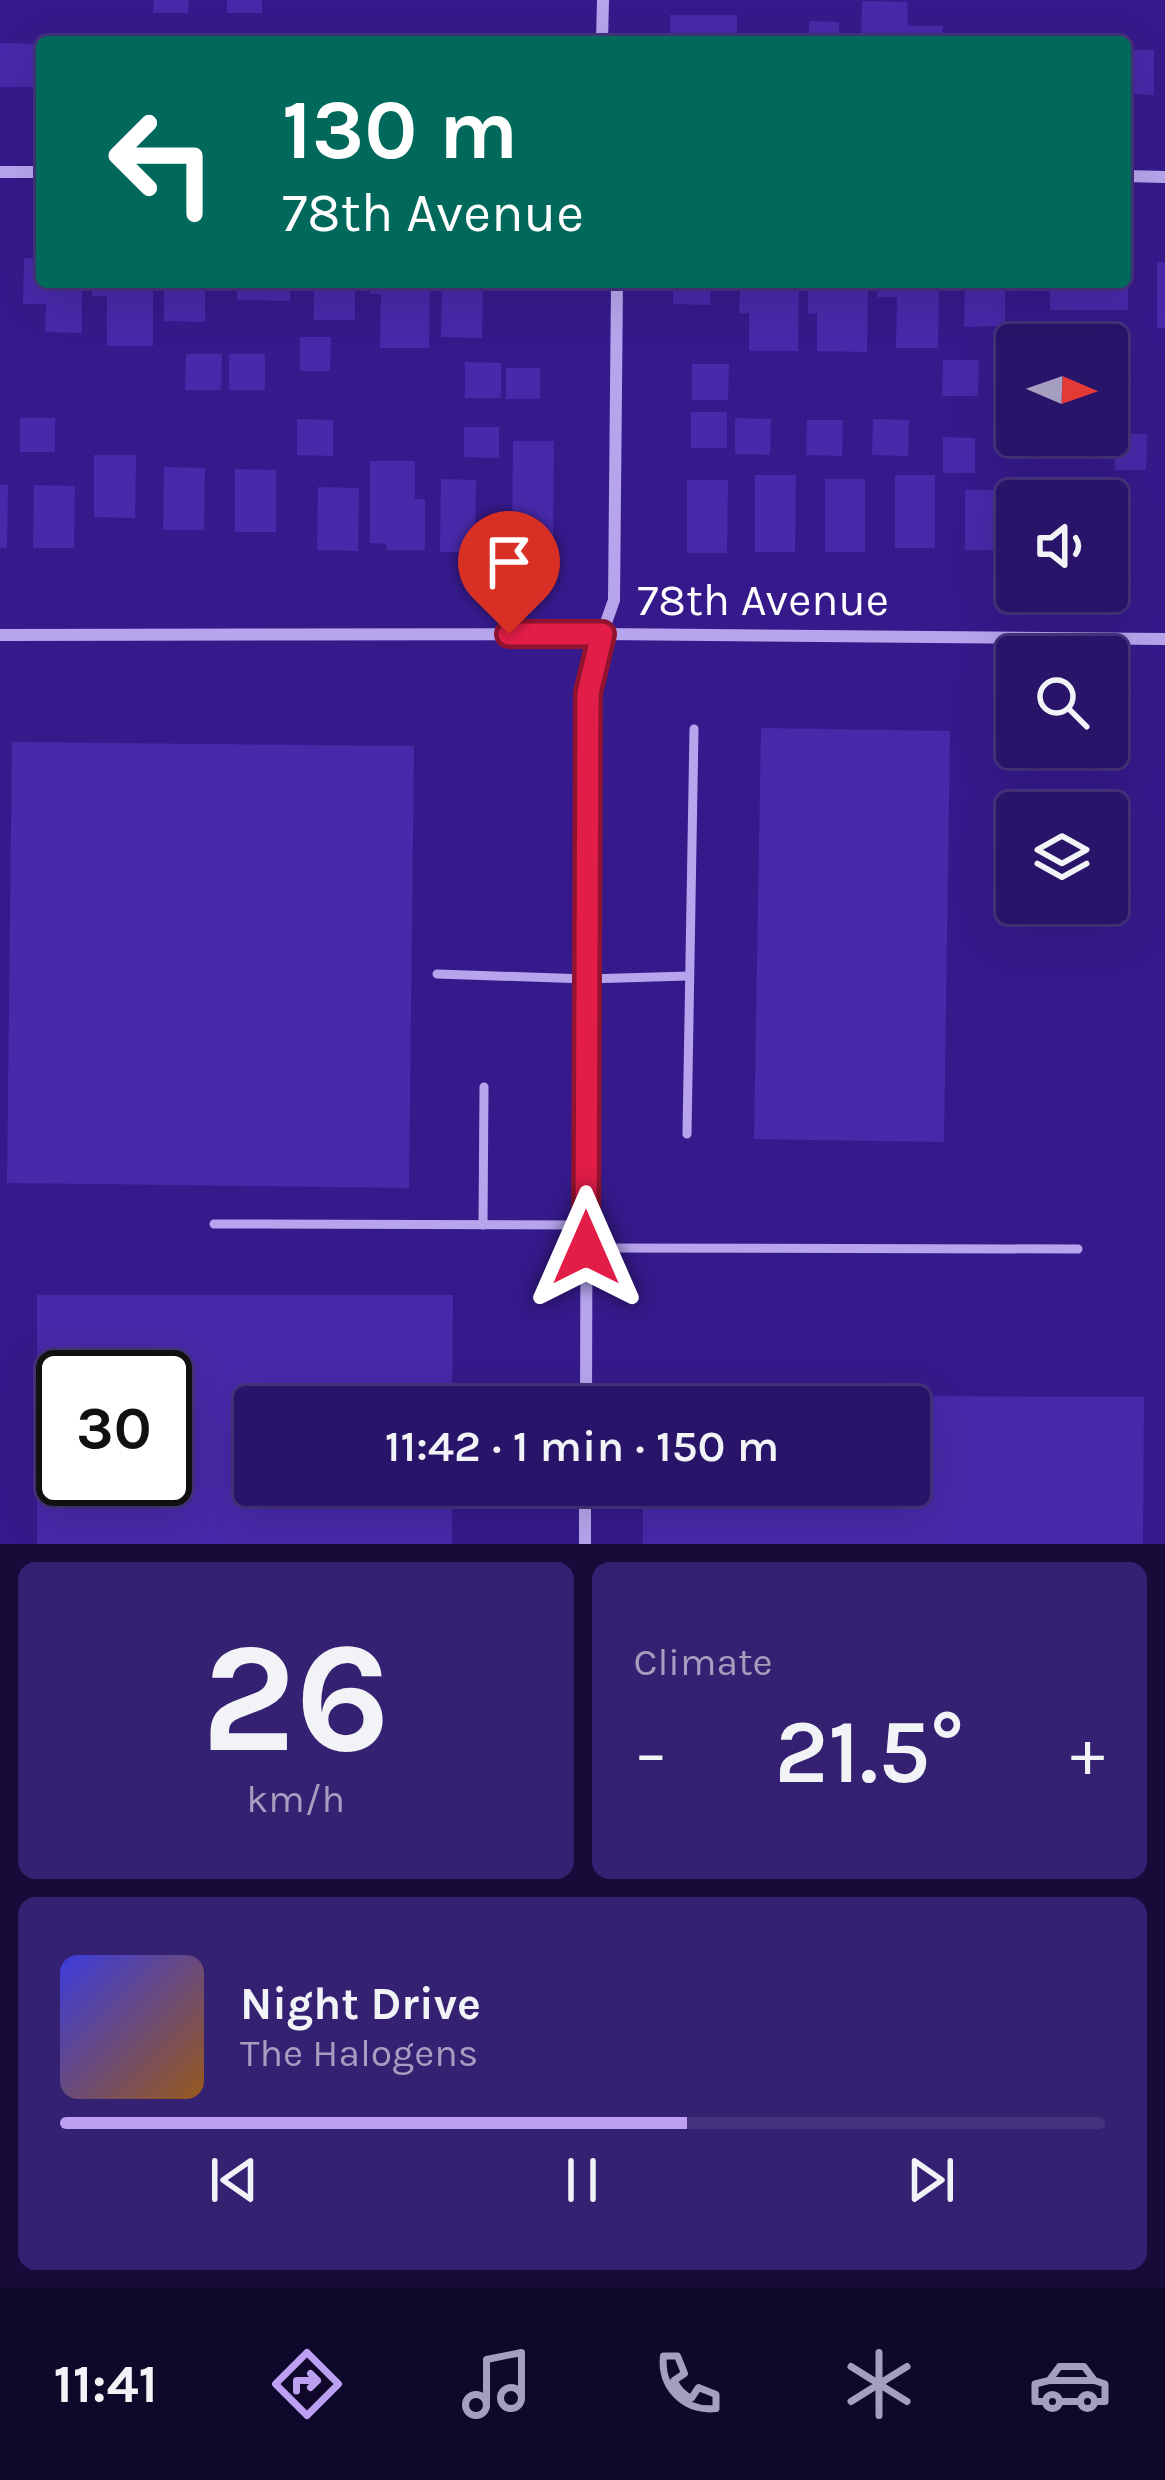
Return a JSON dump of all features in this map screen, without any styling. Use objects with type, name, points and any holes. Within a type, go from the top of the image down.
[{"type":"street","points":[[602,36],[603,0]]},
{"type":"street","points":[[0,172],[36,172]]},
{"type":"street","points":[[1131,176],[1165,177]]},
{"type":"street","points":[[586,1386],[588,693],[614,600],[617,288]]},
{"type":"street","name":"78th Avenue","points":[[0,635],[1165,639]]},
{"type":"street","points":[[585,1506],[585,1544]]},
{"type":"lane","points":[[688,1134],[694,729]]},
{"type":"lane","points":[[437,974],[587,979],[688,976]]},
{"type":"lane","points":[[483,1225],[484,1088]]},
{"type":"lane","points":[[214,1224],[586,1225]]},
{"type":"lane","points":[[586,1248],[1078,1249]]},
{"type":"building","points":[[154,0],[189,0],[188,13],[153,13]]},
{"type":"building","points":[[227,0],[262,0],[262,13],[227,13]]},
{"type":"building","points":[[862,1],[907,2],[908,26],[943,26],[942,36],[861,36]]},
{"type":"building","points":[[670,15],[737,15],[737,36],[670,36]]},
{"type":"building","points":[[809,21],[839,22],[839,36],[809,36]]},
{"type":"building","points":[[0,43],[36,44],[36,87],[0,87]]},
{"type":"building","points":[[1131,50],[1154,50],[1154,95],[1131,94]]},
{"type":"building","points":[[24,258],[36,259],[36,288],[82,288],[82,333],[45,332],[46,304],[23,304]]},
{"type":"building","points":[[1157,262],[1165,262],[1165,328],[1157,328]]},
{"type":"building","points":[[92,288],[153,288],[153,346],[107,346],[107,296],[92,296]]},
{"type":"building","points":[[164,288],[205,288],[205,322],[164,321]]},
{"type":"building","points":[[237,288],[290,288],[290,301],[237,300]]},
{"type":"building","points":[[314,288],[355,288],[355,320],[314,320]]},
{"type":"building","points":[[370,288],[430,288],[429,348],[380,348],[381,294],[370,294]]},
{"type":"building","points":[[442,288],[483,288],[482,338],[441,337]]},
{"type":"building","points":[[673,288],[711,288],[710,305],[673,304]]},
{"type":"building","points":[[740,288],[799,288],[798,351],[749,351],[749,313],[739,313]]},
{"type":"building","points":[[808,288],[868,288],[867,352],[817,351],[817,313],[808,314]]},
{"type":"building","points":[[878,288],[939,288],[938,348],[896,348],[897,297],[877,297]]},
{"type":"building","points":[[965,288],[1005,288],[1005,324],[964,327]]},
{"type":"building","points":[[1050,288],[1128,288],[1128,310],[1050,310]]},
{"type":"building","points":[[300,337],[331,337],[330,371],[300,371]]},
{"type":"building","points":[[186,354],[222,354],[221,390],[185,390]]},
{"type":"building","points":[[229,354],[265,354],[265,390],[229,390]]},
{"type":"building","points":[[943,360],[979,360],[978,396],[942,396]]},
{"type":"building","points":[[465,362],[501,363],[501,398],[465,398]]},
{"type":"building","points":[[692,364],[729,364],[728,400],[692,400]]},
{"type":"building","points":[[506,368],[540,368],[540,399],[506,399]]},
{"type":"building","points":[[691,412],[727,412],[727,448],[691,448]]},
{"type":"building","points":[[20,418],[55,418],[55,452],[20,452]]},
{"type":"building","points":[[735,418],[771,419],[770,455],[735,454]]},
{"type":"building","points":[[297,419],[333,420],[333,456],[297,455]]},
{"type":"building","points":[[873,419],[909,420],[908,456],[872,455]]},
{"type":"building","points":[[807,420],[843,420],[842,456],[806,455]]},
{"type":"building","points":[[464,427],[499,427],[499,458],[464,457]]},
{"type":"building","points":[[1128,434],[1147,434],[1146,470],[1115,470],[1115,456],[1128,456]]},
{"type":"building","points":[[943,437],[975,438],[975,473],[943,473]]},
{"type":"building","points":[[513,441],[554,441],[553,551],[512,551]]},
{"type":"building","points":[[94,455],[136,455],[135,518],[94,517]]},
{"type":"building","points":[[370,461],[415,461],[415,499],[425,499],[425,550],[387,550],[386,544],[370,543]]},
{"type":"building","points":[[164,467],[205,468],[204,530],[163,530]]},
{"type":"building","points":[[235,469],[276,470],[276,532],[235,532]]},
{"type":"building","points":[[755,475],[796,475],[795,552],[755,552]]},
{"type":"building","points":[[895,475],[935,475],[935,548],[895,548]]},
{"type":"building","points":[[441,479],[476,480],[475,552],[440,552]]},
{"type":"building","points":[[825,479],[865,479],[865,552],[825,552]]},
{"type":"building","points":[[687,480],[728,480],[727,553],[687,553]]},
{"type":"building","points":[[0,485],[8,485],[7,548],[0,548]]},
{"type":"building","points":[[34,485],[75,486],[74,548],[33,548]]},
{"type":"building","points":[[318,487],[359,488],[358,551],[317,550]]},
{"type":"building","points":[[965,490],[996,490],[996,550],[965,550]]},
{"type":"building","points":[[761,728],[950,731],[944,1142],[754,1139]]},
{"type":"building","points":[[12,742],[414,746],[409,1188],[7,1183]]},
{"type":"building","points":[[37,1295],[453,1295],[452,1386],[234,1386],[234,1506],[452,1506],[452,1544],[37,1544],[37,1506],[192,1506],[192,1350],[37,1350]]},
{"type":"building","points":[[930,1396],[1144,1397],[1143,1544],[643,1544],[643,1506],[930,1506]]},
{"type":"route","points":[[509,634],[602,634],[588,693],[586,1248]]}]
